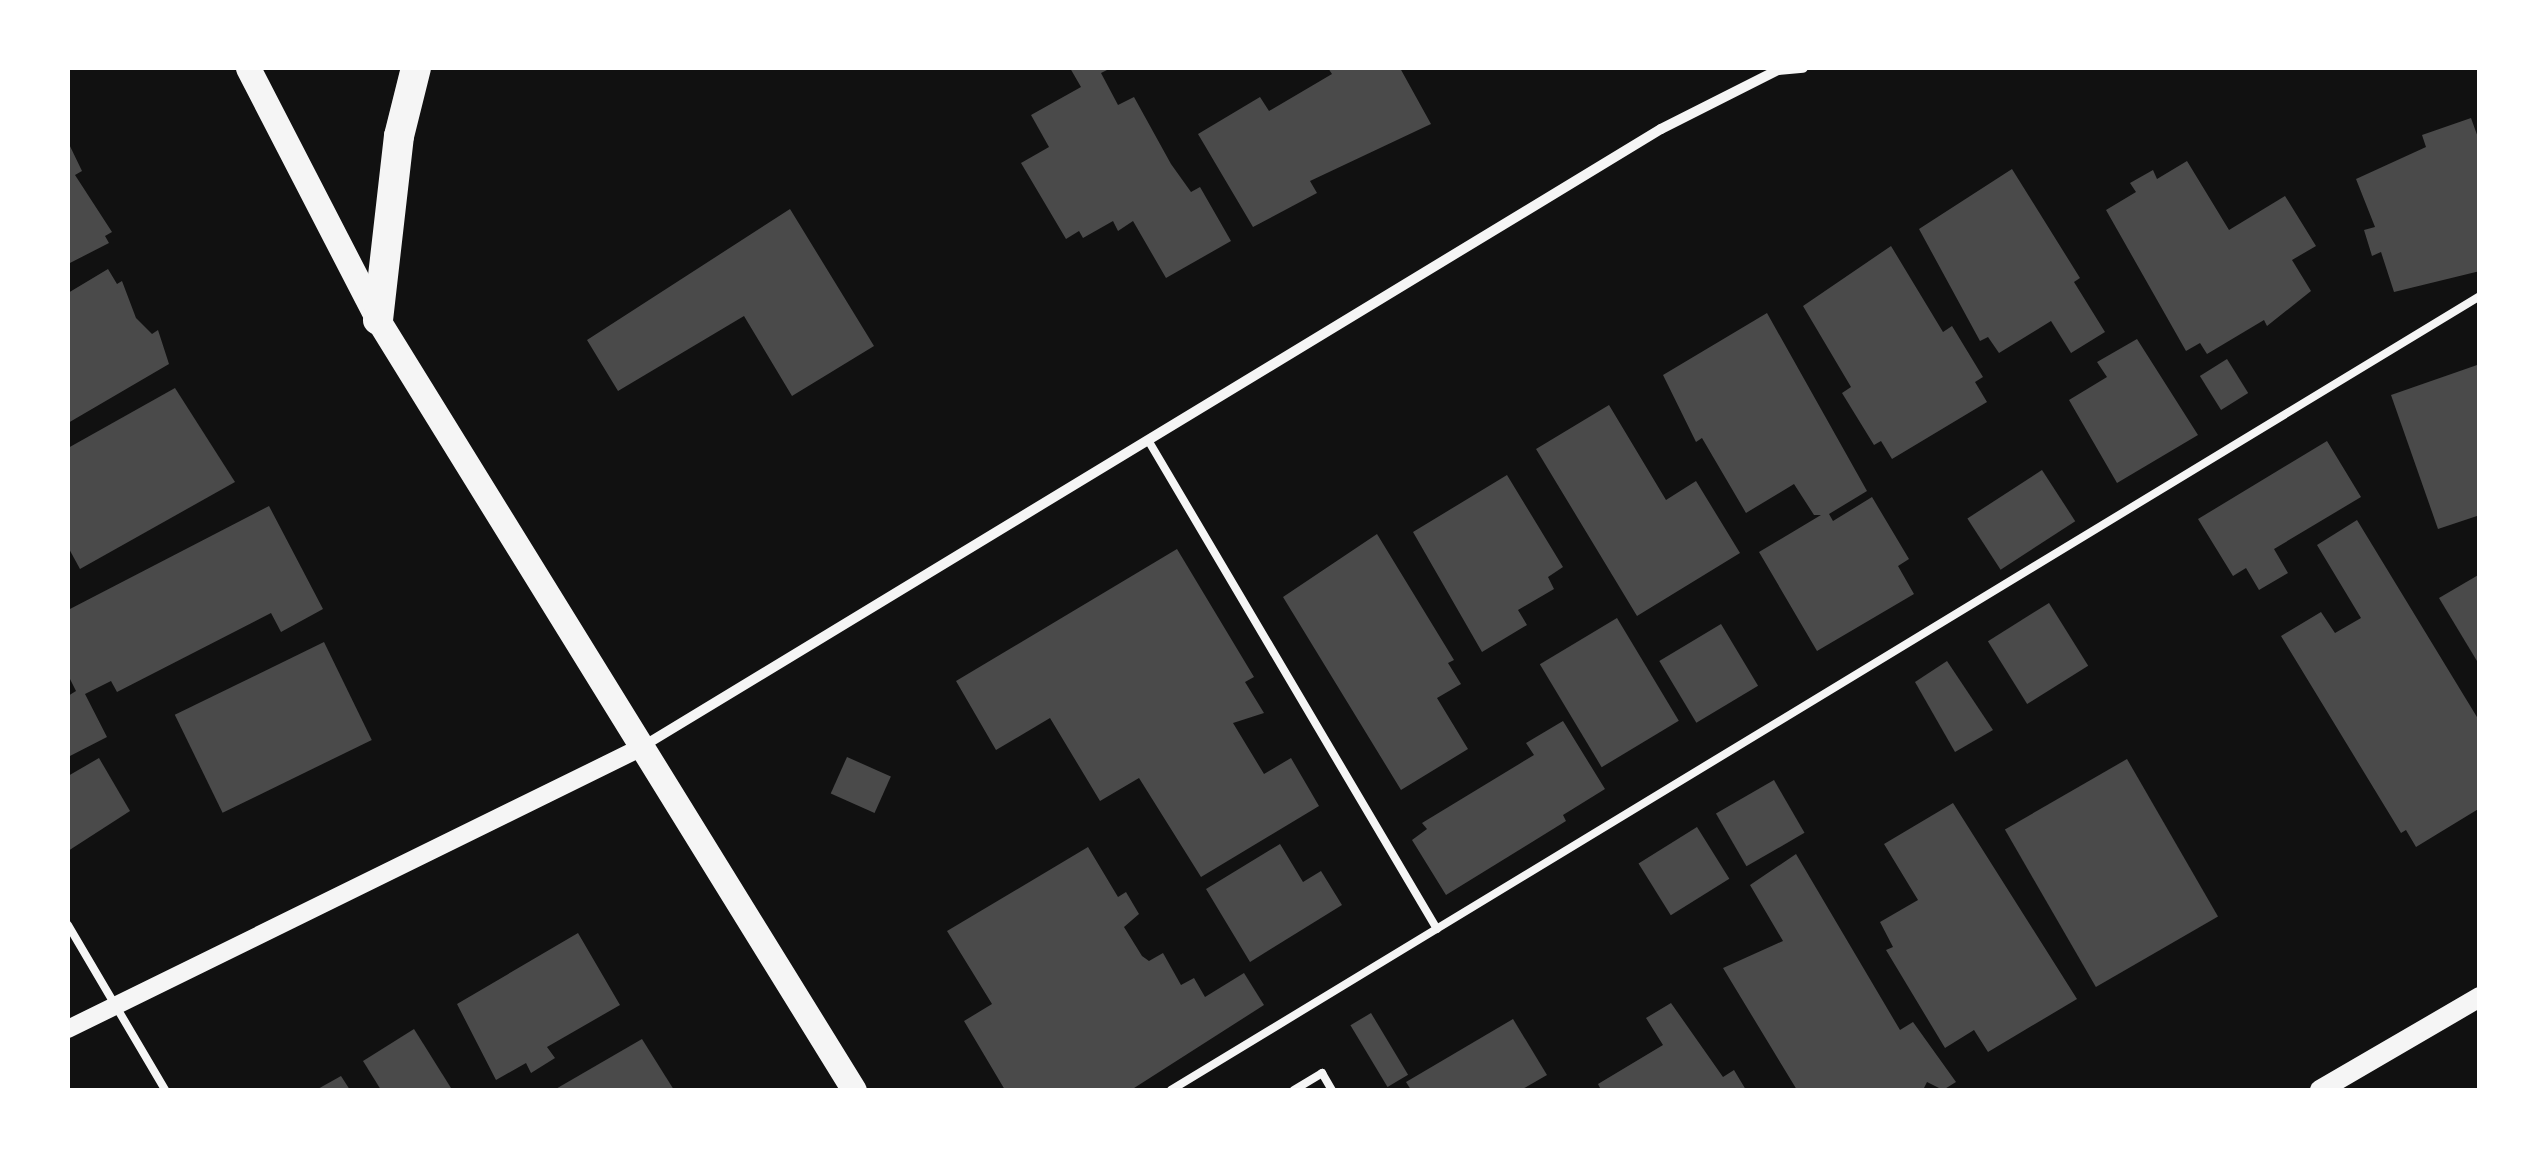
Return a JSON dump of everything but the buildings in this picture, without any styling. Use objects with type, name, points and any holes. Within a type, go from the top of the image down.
[{"type":"highway","points":[[378,320],[398,136],[416,68]]},
{"type":"main road","points":[[248,68],[378,320],[854,1090]]},
{"type":"main road","points":[[2320,1090],[2480,997]]},
{"type":"street","points":[[68,1028],[640,748],[1661,128],[1778,70],[1804,68]]},
{"type":"lane","points":[[1171,1090],[2480,296]]},
{"type":"lane","points":[[1148,440],[1436,930]]},
{"type":"lane","points":[[68,926],[165,1090]]},
{"type":"lane","points":[[1294,1090],[1322,1073],[1332,1090]]}]
